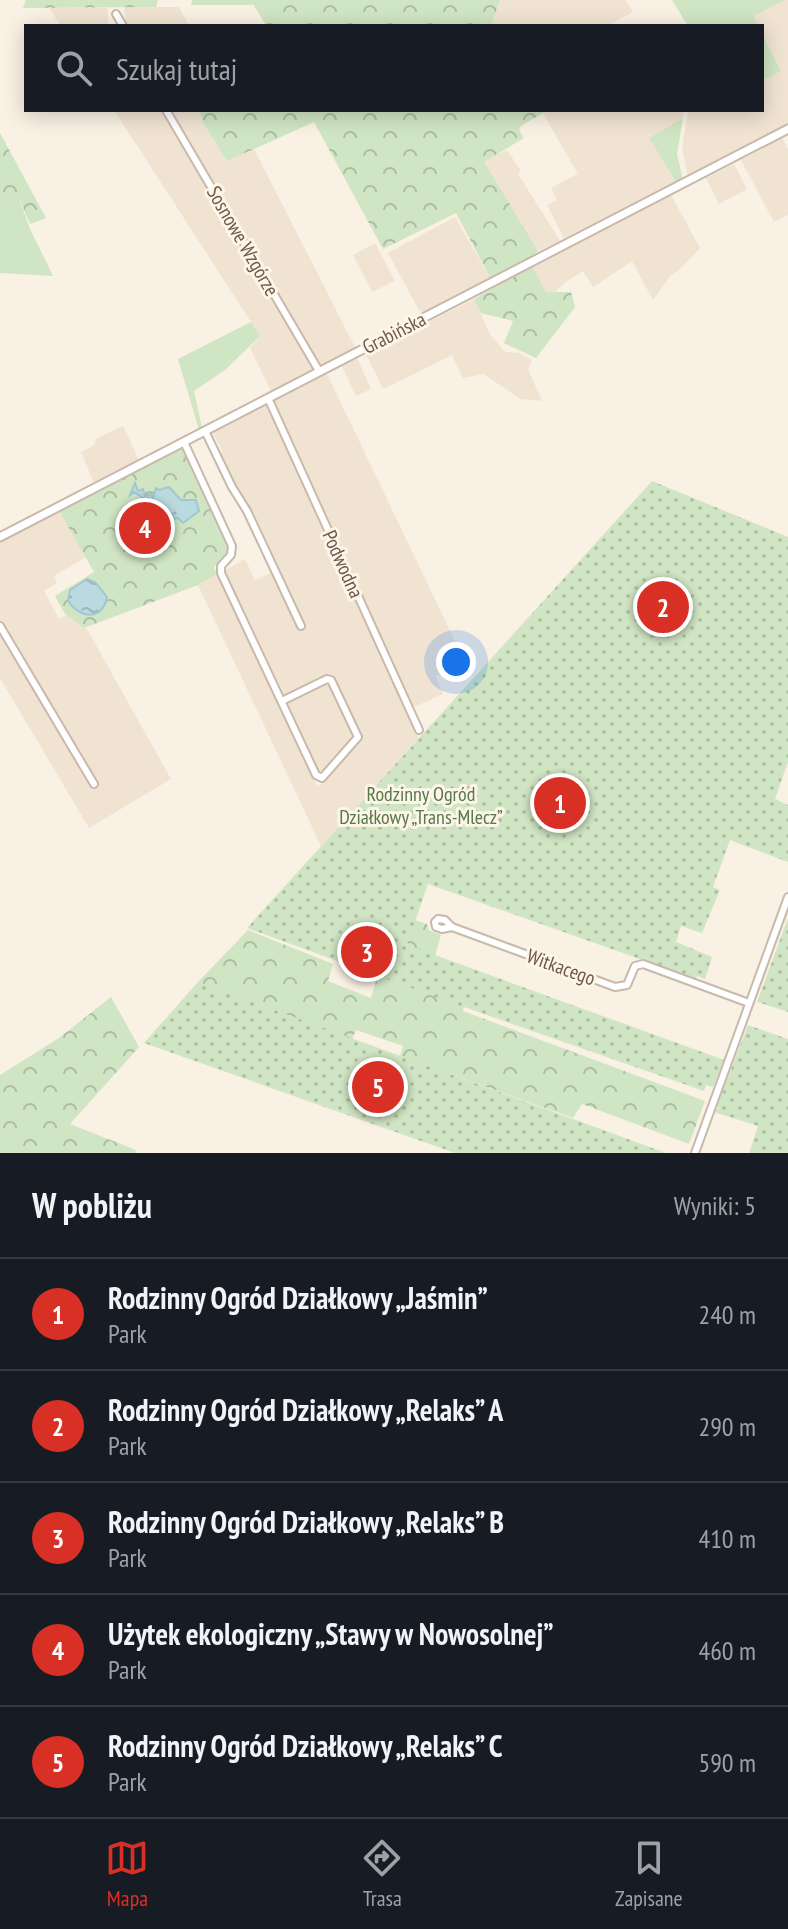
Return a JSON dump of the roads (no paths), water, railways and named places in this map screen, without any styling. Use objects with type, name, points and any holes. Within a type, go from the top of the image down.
[{"type":"street","points":[[116,14],[122,24]]},
{"type":"street","name":"Sosnowe Wzgórze","points":[[167,112],[319,371]]},
{"type":"street","name":"Grabińska","points":[[0,537],[788,129]]},
{"type":"street","name":"Podwodna","points":[[268,398],[419,730]]},
{"type":"street","points":[[205,431],[301,626]]},
{"type":"street","points":[[184,442],[232,546],[231,555],[221,566],[221,573],[316,775],[320,778],[325,776],[358,737],[331,680],[327,679],[282,701]]},
{"type":"street","points":[[0,626],[94,784]]},
{"type":"street","points":[[695,1153],[788,897]]},
{"type":"street","name":"Witkacego","points":[[452,927],[615,987],[627,985],[635,966],[643,964],[749,1003]]},
{"type":"water","points":[[135,483],[138,491],[143,489],[145,496],[151,494],[153,498],[156,488],[169,487],[181,500],[196,500],[199,511],[183,523],[178,518],[172,519],[173,514],[153,505],[148,498],[146,500],[134,492],[130,495]]},
{"type":"water","points":[[87,579],[95,582],[107,597],[105,605],[96,614],[78,611],[68,600],[70,590]]},
{"type":"place","name":"Użytek ekologiczny „Stawy w Nowosolnej”","points":[[145,528]]},
{"type":"place","name":"Rodzinny Ogród Działkowy „Relaks” A","points":[[663,607]]},
{"type":"place","name":"Rodzinny Ogród Działkowy „Jaśmin”","points":[[560,803]]},
{"type":"place","name":"Rodzinny Ogród Działkowy „Relaks” B","points":[[367,952]]},
{"type":"place","name":"Rodzinny Ogród Działkowy „Relaks” C","points":[[378,1087]]},
{"type":"park label","name":"Rodzinny Ogród Działkowy „Trans-Mlecz”","points":[[421,806]]}]
